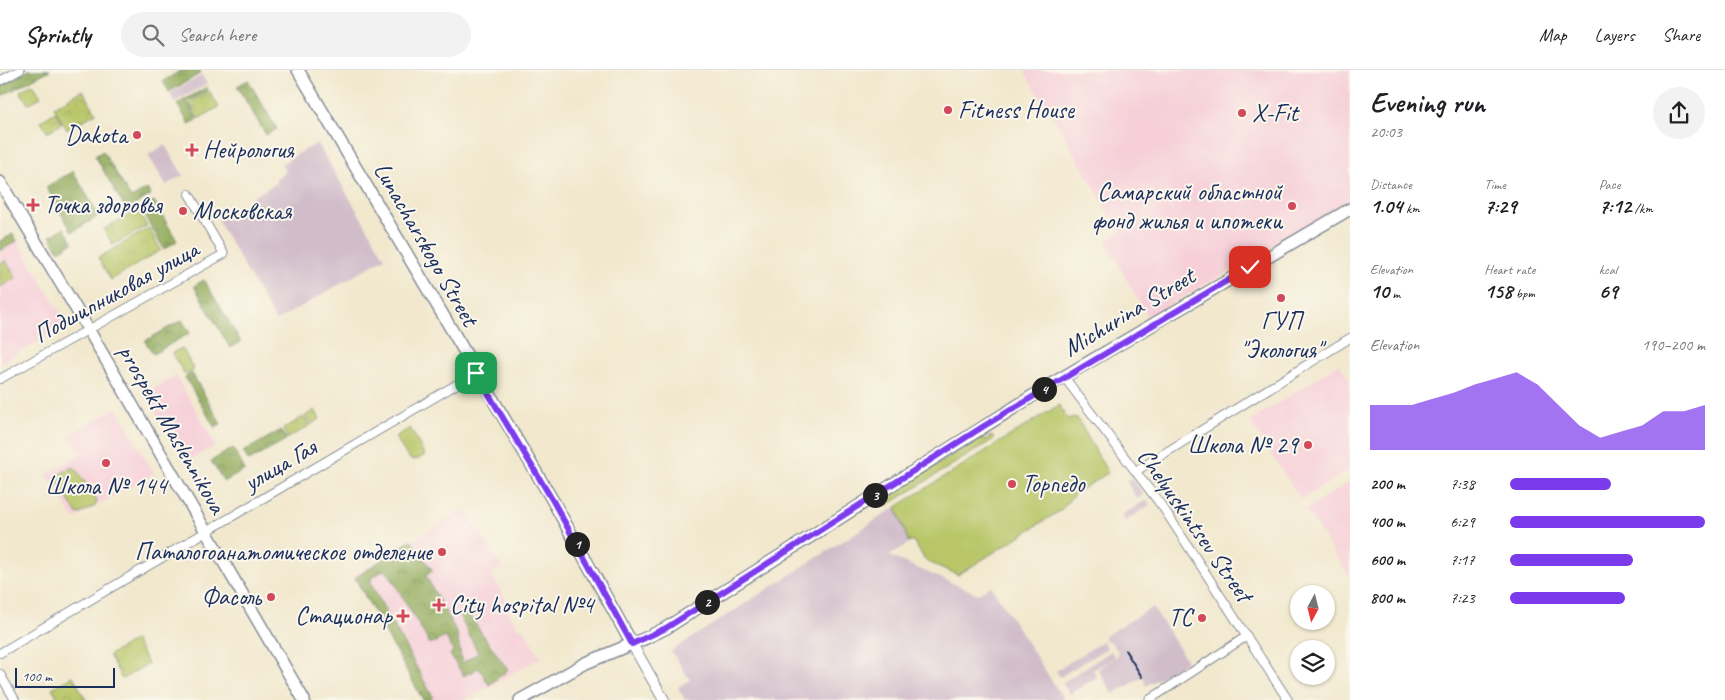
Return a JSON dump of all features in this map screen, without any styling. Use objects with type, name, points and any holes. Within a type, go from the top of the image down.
[{"type":"main road","name":"Lunacharskogo Street","points":[[298,70],[553,501],[632,644]]},
{"type":"main road","name":"prospekt Maslennikova","points":[[0,182],[304,700]]},
{"type":"main road","name":"Michurina Street","points":[[520,700],[586,663],[666,628],[1064,377],[1350,209]]},
{"type":"street","points":[[0,81],[20,70]]},
{"type":"street","name":"Подшипниковая улица","points":[[0,379],[224,254],[189,194]]},
{"type":"street","points":[[1136,471],[1350,338]]},
{"type":"street","name":"улица Гая","points":[[0,653],[476,373]]},
{"type":"street","name":"Chelyuskintsev Street","points":[[1064,377],[1167,513],[1288,700]]},
{"type":"street","points":[[1148,700],[1247,636]]},
{"type":"street","name":"Lunacharskogo Street","points":[[632,644],[664,700]]},
{"type":"street","points":[[0,674],[16,700]]},
{"type":"shaded area","points":[[1026,70],[1350,70],[1350,202],[1148,317],[1105,241],[1120,232],[1026,74]]},
{"type":"shaded area","points":[[202,75],[207,84],[175,102],[170,93]]},
{"type":"shaded area","points":[[317,143],[385,258],[276,321],[218,221],[251,202],[249,199],[277,183],[275,179],[286,172],[281,164]]},
{"type":"shaded area","points":[[165,145],[183,175],[166,185],[148,155]]},
{"type":"shaded area","points":[[18,241],[67,325],[0,363],[0,252]]},
{"type":"shaded area","name":"Школа № 29","points":[[1339,364],[1350,380],[1350,469],[1301,500],[1250,421]]},
{"type":"shaded area","points":[[176,376],[216,445],[185,463],[145,394]]},
{"type":"shaded area","name":"Школа № 144","points":[[116,408],[154,473],[74,519],[47,474],[81,454],[69,435]]},
{"type":"shaded area","points":[[1132,477],[1143,495],[1137,499],[1126,481]]},
{"type":"shaded area","points":[[1350,481],[1350,578],[1306,510]]},
{"type":"shaded area","points":[[1146,500],[1150,505],[1125,521],[1122,515]]},
{"type":"shaded area","points":[[896,507],[909,543],[889,556],[978,594],[991,586],[1064,700],[685,700],[678,687],[690,680],[671,651]]},
{"type":"shaded area","name":"City hospital №4","points":[[465,509],[501,567],[491,574],[510,607],[507,609],[519,629],[523,628],[541,658],[465,700],[422,700],[353,576]]},
{"type":"shaded area","points":[[1153,607],[1187,661],[1146,686],[1145,678],[1141,678],[1113,694],[1098,669],[1117,656],[1118,651],[1110,641],[1108,642],[1103,637]]},
{"type":"shaded area","points":[[1103,641],[1107,648],[1060,677],[1056,671]]},
{"type":"shaded area","points":[[1111,651],[1115,657],[1093,670],[1097,677],[1070,694],[1062,683]]},
{"type":"green space","points":[[29,70],[50,70],[0,97],[0,86]]},
{"type":"green space","points":[[182,70],[199,70],[201,73],[169,92],[163,81]]},
{"type":"green space","points":[[248,80],[277,129],[266,135],[237,86]]},
{"type":"green space","points":[[33,84],[41,97],[28,104],[20,91]]},
{"type":"green space","points":[[207,87],[208,90],[187,102],[197,120],[189,124],[177,104]]},
{"type":"green space","points":[[83,90],[96,113],[67,130],[54,107]]},
{"type":"green space","points":[[209,91],[219,107],[198,119],[189,103]]},
{"type":"green space","points":[[56,112],[62,124],[47,132],[41,121]]},
{"type":"green space","points":[[103,151],[131,198],[147,189],[151,195],[126,210],[95,156]]},
{"type":"green space","points":[[73,171],[99,216],[72,232],[46,187]]},
{"type":"green space","points":[[154,201],[177,241],[164,249],[140,208]]},
{"type":"green space","points":[[138,210],[147,226],[113,245],[104,229]]},
{"type":"green space","points":[[64,228],[73,243],[59,251],[50,236]]},
{"type":"green space","points":[[149,228],[161,250],[111,280],[98,258]]},
{"type":"green space","points":[[13,234],[17,241],[0,251],[0,241]]},
{"type":"green space","points":[[6,261],[16,278],[0,287],[0,264]]},
{"type":"green space","points":[[204,280],[241,342],[230,348],[194,286]]},
{"type":"green space","points":[[182,320],[190,333],[153,354],[145,341]]},
{"type":"green space","points":[[182,348],[194,370],[185,375],[172,353]]},
{"type":"green space","points":[[192,373],[221,424],[215,428],[185,377]]},
{"type":"green space","name":"Торпедо","points":[[1059,405],[1068,419],[1077,418],[1108,473],[1074,494],[1061,510],[958,575],[926,561],[913,541],[909,543],[896,507]]},
{"type":"green space","points":[[315,410],[320,419],[310,425],[305,416]]},
{"type":"green space","points":[[303,417],[309,426],[288,438],[283,429]]},
{"type":"green space","points":[[410,428],[425,455],[419,459],[412,460],[407,456],[395,437]]},
{"type":"green space","points":[[281,430],[287,439],[249,461],[243,452]]},
{"type":"green space","points":[[992,436],[994,439],[886,506],[881,499],[982,437],[984,440]]},
{"type":"green space","points":[[233,448],[245,470],[224,482],[211,461]]},
{"type":"green space","points":[[72,467],[76,469],[97,501],[95,506],[80,514],[76,513],[55,477]]},
{"type":"green space","points":[[411,540],[433,571],[426,576],[457,633],[462,663],[478,653],[459,615],[466,611],[508,670],[489,685],[479,668],[464,676],[450,655],[453,651],[446,637],[430,644],[389,574],[384,570],[371,579],[371,584],[433,697],[430,700],[423,700],[355,578]]},
{"type":"green space","points":[[135,640],[148,664],[122,679],[109,655]]},
{"type":"green space","points":[[73,676],[86,700],[59,700],[52,688]]},
{"type":"railway","points":[[1125,650],[1142,677]]},
{"type":"place","name":"Fitness House","points":[[948,110]]},
{"type":"place","name":"X-Fit","points":[[1242,113]]},
{"type":"place","name":"Dakota","points":[[137,135]]},
{"type":"place","name":"Нейрология","points":[[192,150]]},
{"type":"place","name":"Точка здоровья","points":[[33,205]]},
{"type":"place","name":"Самарский областной фонд жилья и ипотеки","points":[[1292,206]]},
{"type":"place","name":"Московская","points":[[183,211]]},
{"type":"place","name":"ГУП \"Экология\"","points":[[1281,298]]},
{"type":"place","name":"Школа № 29","points":[[1308,445]]},
{"type":"place","name":"Школа № 144","points":[[106,463]]},
{"type":"place","name":"Торпедо","points":[[1012,484]]},
{"type":"place","name":"Паталогоанатомическое отделение","points":[[442,552]]},
{"type":"place","name":"Фасоль","points":[[271,597]]},
{"type":"place","name":"City hospital №4","points":[[439,605]]},
{"type":"place","name":"Стационар","points":[[403,616]]},
{"type":"place","name":"ТС","points":[[1202,618]]},
{"type":"route","points":[[476,373],[553,501],[632,644],[666,628],[1052,383],[1250,267]]}]
